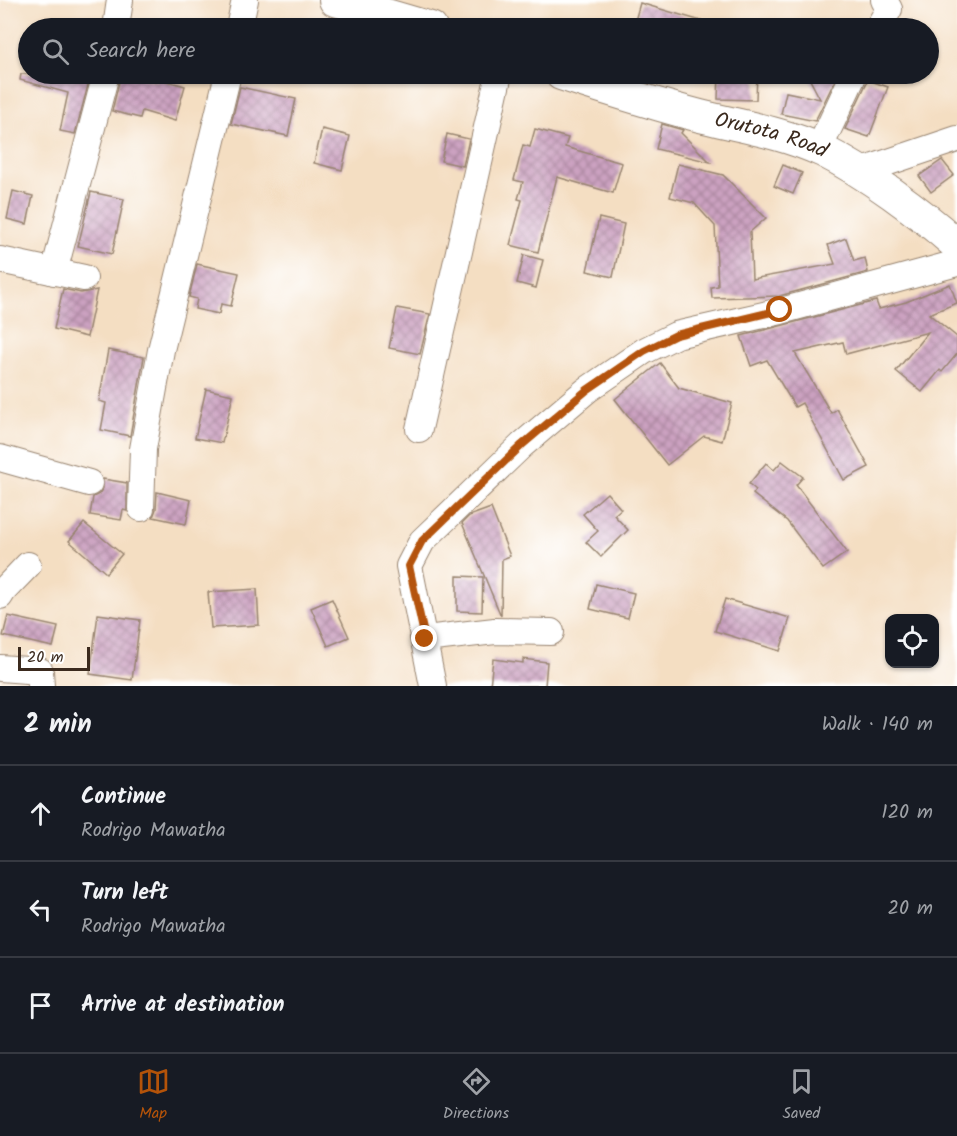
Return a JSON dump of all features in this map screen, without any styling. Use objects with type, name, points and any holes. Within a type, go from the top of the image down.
[{"type":"main road","points":[[335,0],[397,18]]},
{"type":"main road","name":"Orutota Road","points":[[591,84],[642,101],[793,140],[819,149],[858,172],[933,224],[957,245]]},
{"type":"street","points":[[117,18],[120,0]]},
{"type":"street","points":[[241,18],[245,0]]},
{"type":"street","points":[[884,0],[889,9],[884,18]]},
{"type":"street","points":[[54,272],[103,84]]},
{"type":"street","points":[[141,508],[143,449],[161,350],[226,84]]},
{"type":"street","points":[[419,429],[497,84]]},
{"type":"street","points":[[819,149],[849,84]]},
{"type":"street","points":[[858,172],[957,139]]},
{"type":"street","points":[[0,260],[84,278]]},
{"type":"street","points":[[433,686],[409,566],[422,541],[522,445],[587,390],[644,351],[676,335],[957,263]]},
{"type":"street","points":[[0,458],[89,483]]},
{"type":"street","points":[[0,597],[28,565]]},
{"type":"street","points":[[425,639],[495,631],[551,632]]},
{"type":"street","points":[[3,663],[40,671],[41,686]]},
{"type":"building","points":[[640,3],[691,18],[636,18]]},
{"type":"building","points":[[35,84],[88,84],[75,134],[60,131],[68,93]]},
{"type":"building","points":[[119,84],[185,86],[175,121],[142,111],[140,118],[112,111]]},
{"type":"building","points":[[719,84],[757,84],[756,100],[718,99]]},
{"type":"building","points":[[812,84],[833,84],[815,121],[781,114],[786,92],[820,99]]},
{"type":"building","points":[[866,84],[879,84],[888,87],[869,137],[845,129]]},
{"type":"building","points":[[240,87],[296,99],[288,136],[231,124]]},
{"type":"building","points":[[662,124],[683,130],[681,133],[710,162],[656,149]]},
{"type":"building","points":[[322,129],[350,136],[342,170],[314,163]]},
{"type":"building","points":[[535,129],[568,138],[565,147],[622,163],[613,193],[557,177],[538,252],[510,245],[522,200],[518,199],[523,182],[514,180],[523,145],[530,147]]},
{"type":"building","points":[[447,134],[469,139],[463,166],[441,161]]},
{"type":"building","points":[[942,160],[954,175],[931,192],[919,176]]},
{"type":"building","points":[[678,164],[723,175],[766,218],[750,232],[752,279],[835,264],[828,245],[846,238],[854,261],[865,258],[868,272],[779,296],[712,298],[711,287],[718,286],[715,226],[694,203],[670,197]]},
{"type":"building","points":[[783,165],[802,173],[793,194],[774,186]]},
{"type":"building","points":[[13,191],[33,196],[27,224],[7,219]]},
{"type":"building","points":[[91,192],[124,199],[112,254],[78,246]]},
{"type":"building","points":[[599,218],[624,224],[613,277],[587,271]]},
{"type":"building","points":[[524,255],[543,260],[536,288],[517,283]]},
{"type":"building","points":[[197,264],[239,273],[231,306],[221,304],[219,314],[195,309],[197,299],[189,297]]},
{"type":"building","points":[[950,284],[957,303],[929,314],[957,337],[957,354],[922,392],[896,371],[928,332],[846,354],[843,342],[795,353],[831,413],[837,409],[869,467],[844,480],[802,403],[795,407],[767,360],[751,366],[741,336],[876,301],[879,309],[906,302]]},
{"type":"building","points":[[63,289],[81,293],[97,290],[87,337],[54,329]]},
{"type":"building","points":[[397,308],[430,314],[420,354],[389,348]]},
{"type":"building","points":[[108,350],[144,357],[130,436],[101,430],[106,403],[99,401]]},
{"type":"building","points":[[660,363],[679,388],[732,403],[722,441],[704,436],[667,465],[615,399]]},
{"type":"building","points":[[206,389],[233,395],[222,443],[195,438]]},
{"type":"building","points":[[782,461],[803,477],[796,485],[847,552],[823,569],[787,521],[753,494],[756,490],[749,484],[766,463],[774,470]]},
{"type":"building","points":[[103,479],[127,483],[127,511],[123,510],[121,520],[90,515],[93,497],[103,488]]},
{"type":"building","points":[[157,492],[191,500],[186,524],[153,517]]},
{"type":"building","points":[[607,493],[621,509],[614,515],[628,530],[601,557],[586,542],[598,531],[583,514]]},
{"type":"building","points":[[491,508],[510,556],[502,559],[501,616],[462,523],[469,516]]},
{"type":"building","points":[[84,523],[122,554],[106,573],[69,541]]},
{"type":"building","points":[[457,576],[483,577],[482,612],[457,611]]},
{"type":"building","points":[[596,584],[634,593],[628,618],[590,609]]},
{"type":"building","points":[[257,589],[259,625],[211,628],[208,592]]},
{"type":"building","points":[[332,599],[349,637],[328,646],[311,608]]},
{"type":"building","points":[[725,599],[790,618],[780,651],[715,631]]},
{"type":"building","points":[[98,614],[140,620],[132,680],[90,674]]},
{"type":"building","points":[[8,616],[58,627],[53,647],[3,636]]},
{"type":"building","points":[[493,659],[523,663],[523,659],[547,662],[545,686],[490,686]]},
{"type":"route","points":[[425,639],[409,566],[414,554],[422,541],[522,445],[587,390],[644,351],[676,335],[780,310]]}]
